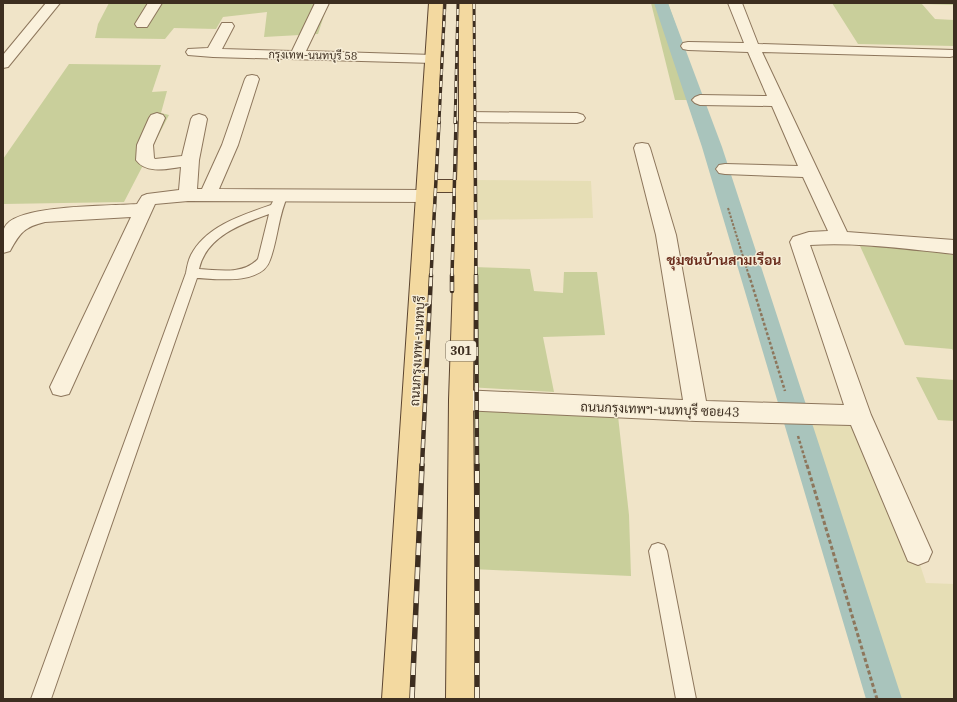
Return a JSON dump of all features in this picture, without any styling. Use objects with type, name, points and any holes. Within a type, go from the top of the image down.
[{"type":"main road","name":"ถนนกรุงเทพ-นนทบุรี","points":[[397,699],[436,3]]},
{"type":"main road","name":"301","points":[[461,699],[461,400],[464,186],[467,117],[466,3]]},
{"type":"main road","points":[[426,191],[464,186]]},
{"type":"street","points":[[3,64],[53,3]]},
{"type":"street","points":[[142,24],[155,3]]},
{"type":"street","points":[[297,55],[322,3]]},
{"type":"street","points":[[735,3],[753,48],[840,238]]},
{"type":"street","points":[[213,53],[227,26]]},
{"type":"street","points":[[688,46],[950,53]]},
{"type":"street","name":"กรุงเทพ-นนทบุรี 58","points":[[193,52],[433,58]]},
{"type":"street","points":[[208,195],[230,145],[252,79]]},
{"type":"street","points":[[700,100],[778,101]]},
{"type":"street","points":[[467,117],[577,118]]},
{"type":"street","points":[[157,118],[145,145],[145,160],[150,164],[156,164],[190,160]]},
{"type":"street","points":[[188,195],[190,160],[199,119]]},
{"type":"street","points":[[642,148],[666,235],[696,411]]},
{"type":"street","points":[[725,169],[810,172]]},
{"type":"street","points":[[61,387],[143,210],[147,202],[153,198],[208,195],[279,202],[426,191]]},
{"type":"street","points":[[3,246],[14,228],[27,220],[45,216],[143,210]]},
{"type":"street","points":[[918,552],[859,414],[800,242],[815,238],[840,238],[954,247]]},
{"type":"street","name":"ถนนกรุงเทพฯ-นนทบุรี ซอย43","points":[[461,400],[696,411],[859,414]]},
{"type":"lane","points":[[192,273],[241,274],[255,271],[260,267],[264,261],[279,202]]},
{"type":"lane","points":[[41,699],[192,273],[197,255],[212,239],[230,226],[279,202]]},
{"type":"lane","points":[[658,551],[686,699]]},
{"type":"path","points":[[728,208],[878,699]]},
{"type":"shaded area","points":[[470,180],[591,181],[593,218],[471,220]]},
{"type":"shaded area","points":[[801,419],[874,423],[926,583],[954,584],[954,699],[882,699]]},
{"type":"green space","points":[[109,3],[328,3],[318,34],[264,37],[267,12],[223,17],[216,29],[174,28],[165,39],[95,38],[98,24]]},
{"type":"green space","points":[[651,3],[668,3],[700,94],[688,100],[675,100]]},
{"type":"green space","points":[[832,3],[954,3],[954,5],[922,4],[935,19],[954,20],[954,46],[858,44]]},
{"type":"green space","points":[[69,64],[161,65],[152,92],[167,91],[161,113],[169,115],[124,202],[3,204],[3,159]]},
{"type":"green space","points":[[860,246],[919,249],[954,255],[954,352],[952,349],[905,345]]},
{"type":"green space","points":[[473,267],[530,269],[534,291],[563,293],[564,272],[597,272],[605,335],[543,337],[554,392],[468,387]]},
{"type":"green space","points":[[916,377],[954,380],[954,421],[938,420]]},
{"type":"green space","points":[[472,406],[618,416],[629,515],[631,576],[471,569]]},
{"type":"waterway","points":[[661,3],[712,147],[884,699]]},
{"type":"railway","points":[[439,123],[445,3]]},
{"type":"railway","points":[[455,123],[458,3]]},
{"type":"railway","points":[[474,3],[475,123]]},
{"type":"railway","points":[[431,276],[439,122]]},
{"type":"railway","points":[[452,276],[456,122]]},
{"type":"railway","points":[[475,122],[476,276]]},
{"type":"railway","points":[[422,466],[431,275]]},
{"type":"railway","points":[[476,275],[477,466]]},
{"type":"railway","points":[[452,276],[452,291]]},
{"type":"railway","points":[[412,699],[422,465]]},
{"type":"railway","points":[[477,466],[477,699]]},
{"type":"district","name":"ชุมชนบ้านสามเรือน","points":[[724,260]]}]
